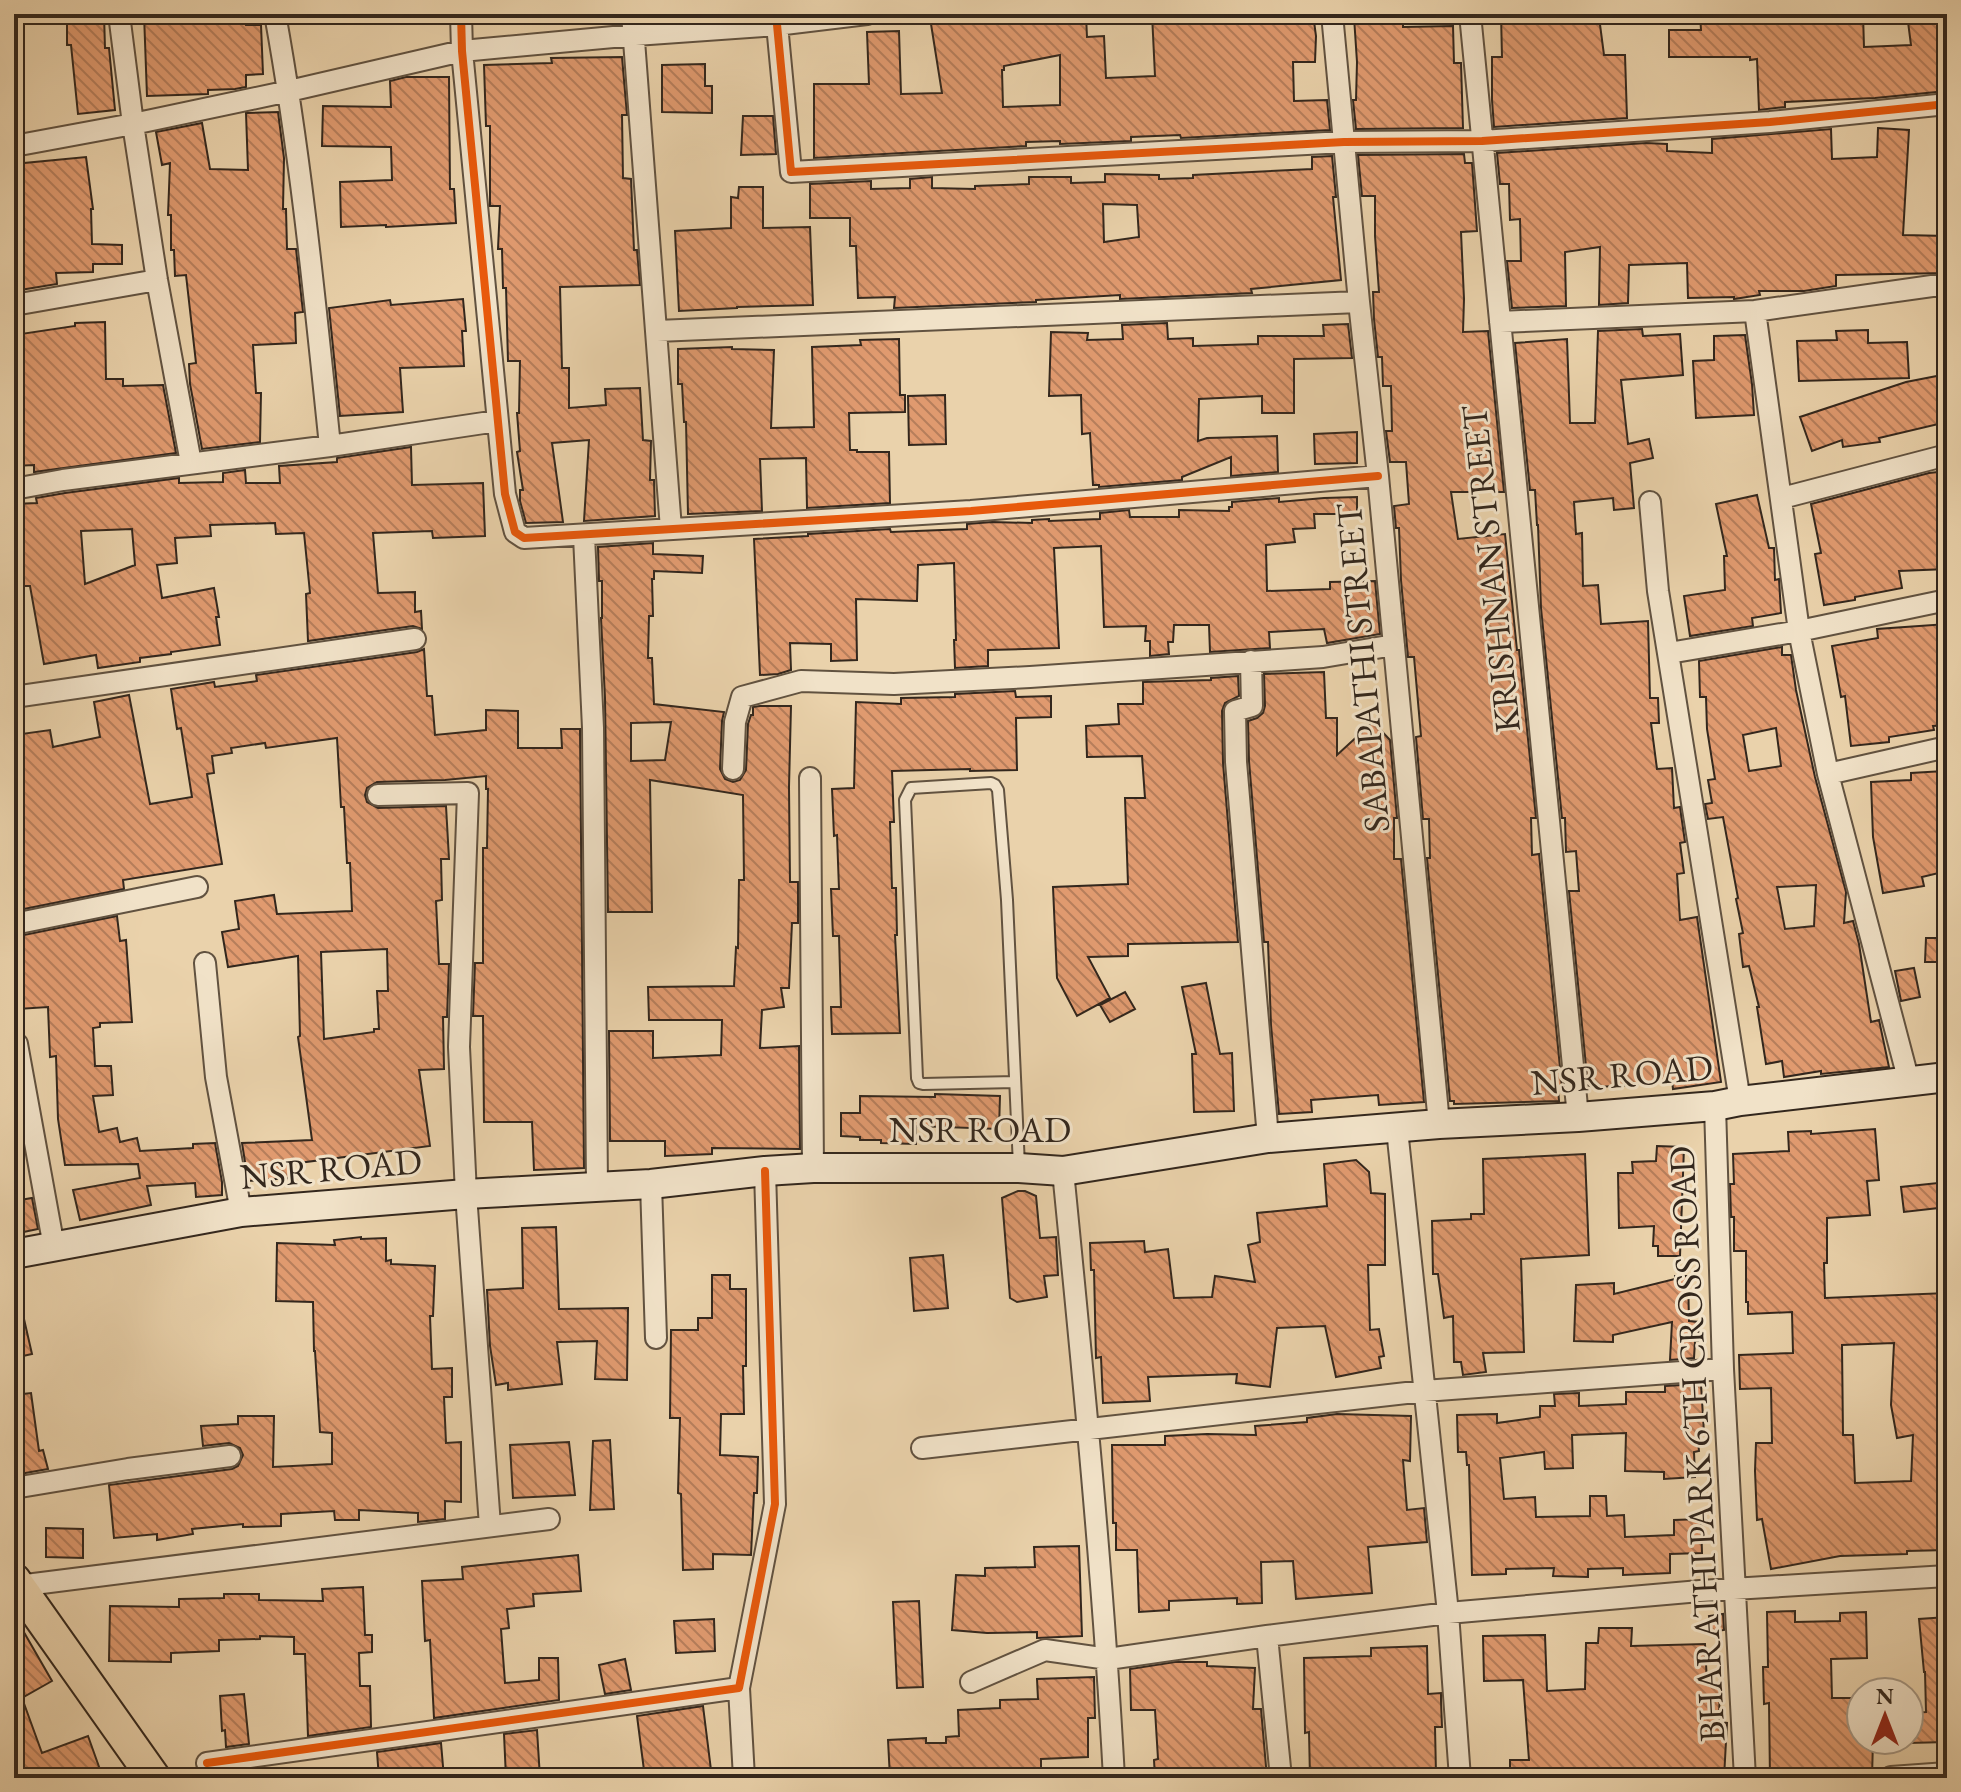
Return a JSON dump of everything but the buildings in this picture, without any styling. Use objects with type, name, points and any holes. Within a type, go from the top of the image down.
[{"type":"main road","name":"NSR ROAD","points":[[14,1254],[241,1212],[466,1194],[651,1184],[813,1168],[1019,1168],[1063,1171],[1268,1138],[1727,1104],[1947,1077]]},
{"type":"main road","points":[[16,1583],[154,1778]]},
{"type":"street","points":[[119,14],[157,280],[191,463]]},
{"type":"street","points":[[275,14],[289,91],[330,446]]},
{"type":"street","points":[[461,14],[505,494],[515,532],[524,538],[971,511],[1378,476]]},
{"type":"street","points":[[14,146],[289,91],[462,51],[634,24],[867,14]]},
{"type":"street","name":"SABAPATHI STREET","points":[[1332,14],[1439,1124]]},
{"type":"street","name":"KRISHNAN STREET","points":[[1470,14],[1578,1117]]},
{"type":"street","points":[[776,20],[791,172],[1344,142],[1482,141],[1770,122],[1947,104]]},
{"type":"street","points":[[634,24],[671,529]]},
{"type":"street","points":[[14,305],[157,280]]},
{"type":"street","points":[[1500,322],[1755,311],[1947,286]]},
{"type":"street","points":[[657,331],[1359,302]]},
{"type":"street","points":[[1755,311],[1799,631],[1828,774],[1909,1082]]},
{"type":"street","points":[[14,489],[497,421]]},
{"type":"street","points":[[1782,498],[1947,455]]},
{"type":"street","name":"BHARATHI PARK 6TH CROSS ROAD","points":[[1650,502],[1658,591],[1669,653],[1727,1104],[1723,1369],[1745,1778]]},
{"type":"street","points":[[584,536],[593,728],[597,1187]]},
{"type":"street","points":[[1669,653],[1799,631],[1947,600]]},
{"type":"street","points":[[14,697],[415,639]]},
{"type":"street","points":[[733,769],[735,722],[742,697],[801,681],[894,684],[1323,657],[1394,645]]},
{"type":"street","points":[[1251,661],[1252,706],[1235,711],[1236,762],[1268,1138]]},
{"type":"street","points":[[1828,774],[1947,747]]},
{"type":"street","points":[[810,778],[813,1168]]},
{"type":"street","points":[[378,795],[468,793],[459,1047],[466,1194],[490,1526]]},
{"type":"street","points":[[14,924],[197,887]]},
{"type":"street","points":[[205,963],[216,1077],[241,1212]]},
{"type":"street","points":[[17,1044],[54,1247]]},
{"type":"street","points":[[1397,1129],[1448,1613],[1460,1778]]},
{"type":"street","points":[[744,1778],[739,1688],[775,1504],[765,1171]]},
{"type":"street","points":[[1063,1171],[1108,1659],[1114,1778]]},
{"type":"street","points":[[651,1184],[656,1338]]},
{"type":"street","points":[[922,1448],[1424,1391],[1723,1369]]},
{"type":"street","points":[[14,1488],[230,1456]]},
{"type":"street","points":[[16,1583],[549,1519]]},
{"type":"street","points":[[971,1682],[1045,1650],[1108,1659],[1448,1613],[1735,1589],[1947,1576]]},
{"type":"street","points":[[1267,1636],[1281,1778]]},
{"type":"street","points":[[207,1763],[739,1688]]},
{"type":"street","points":[[1891,1777],[1947,1773]]},
{"type":"lane","points":[[1015,1082],[923,1084],[917,1078],[905,800],[911,788],[991,783],[998,790],[1007,900],[1019,1168]]},
{"type":"cycle path","points":[[461,14],[505,494],[515,532],[524,538],[971,511],[1378,476]]},
{"type":"cycle path","points":[[776,14],[791,172],[1344,142],[1482,141],[1770,122],[1947,104]]},
{"type":"cycle path","points":[[207,1763],[739,1688],[775,1504],[765,1171]]}]
